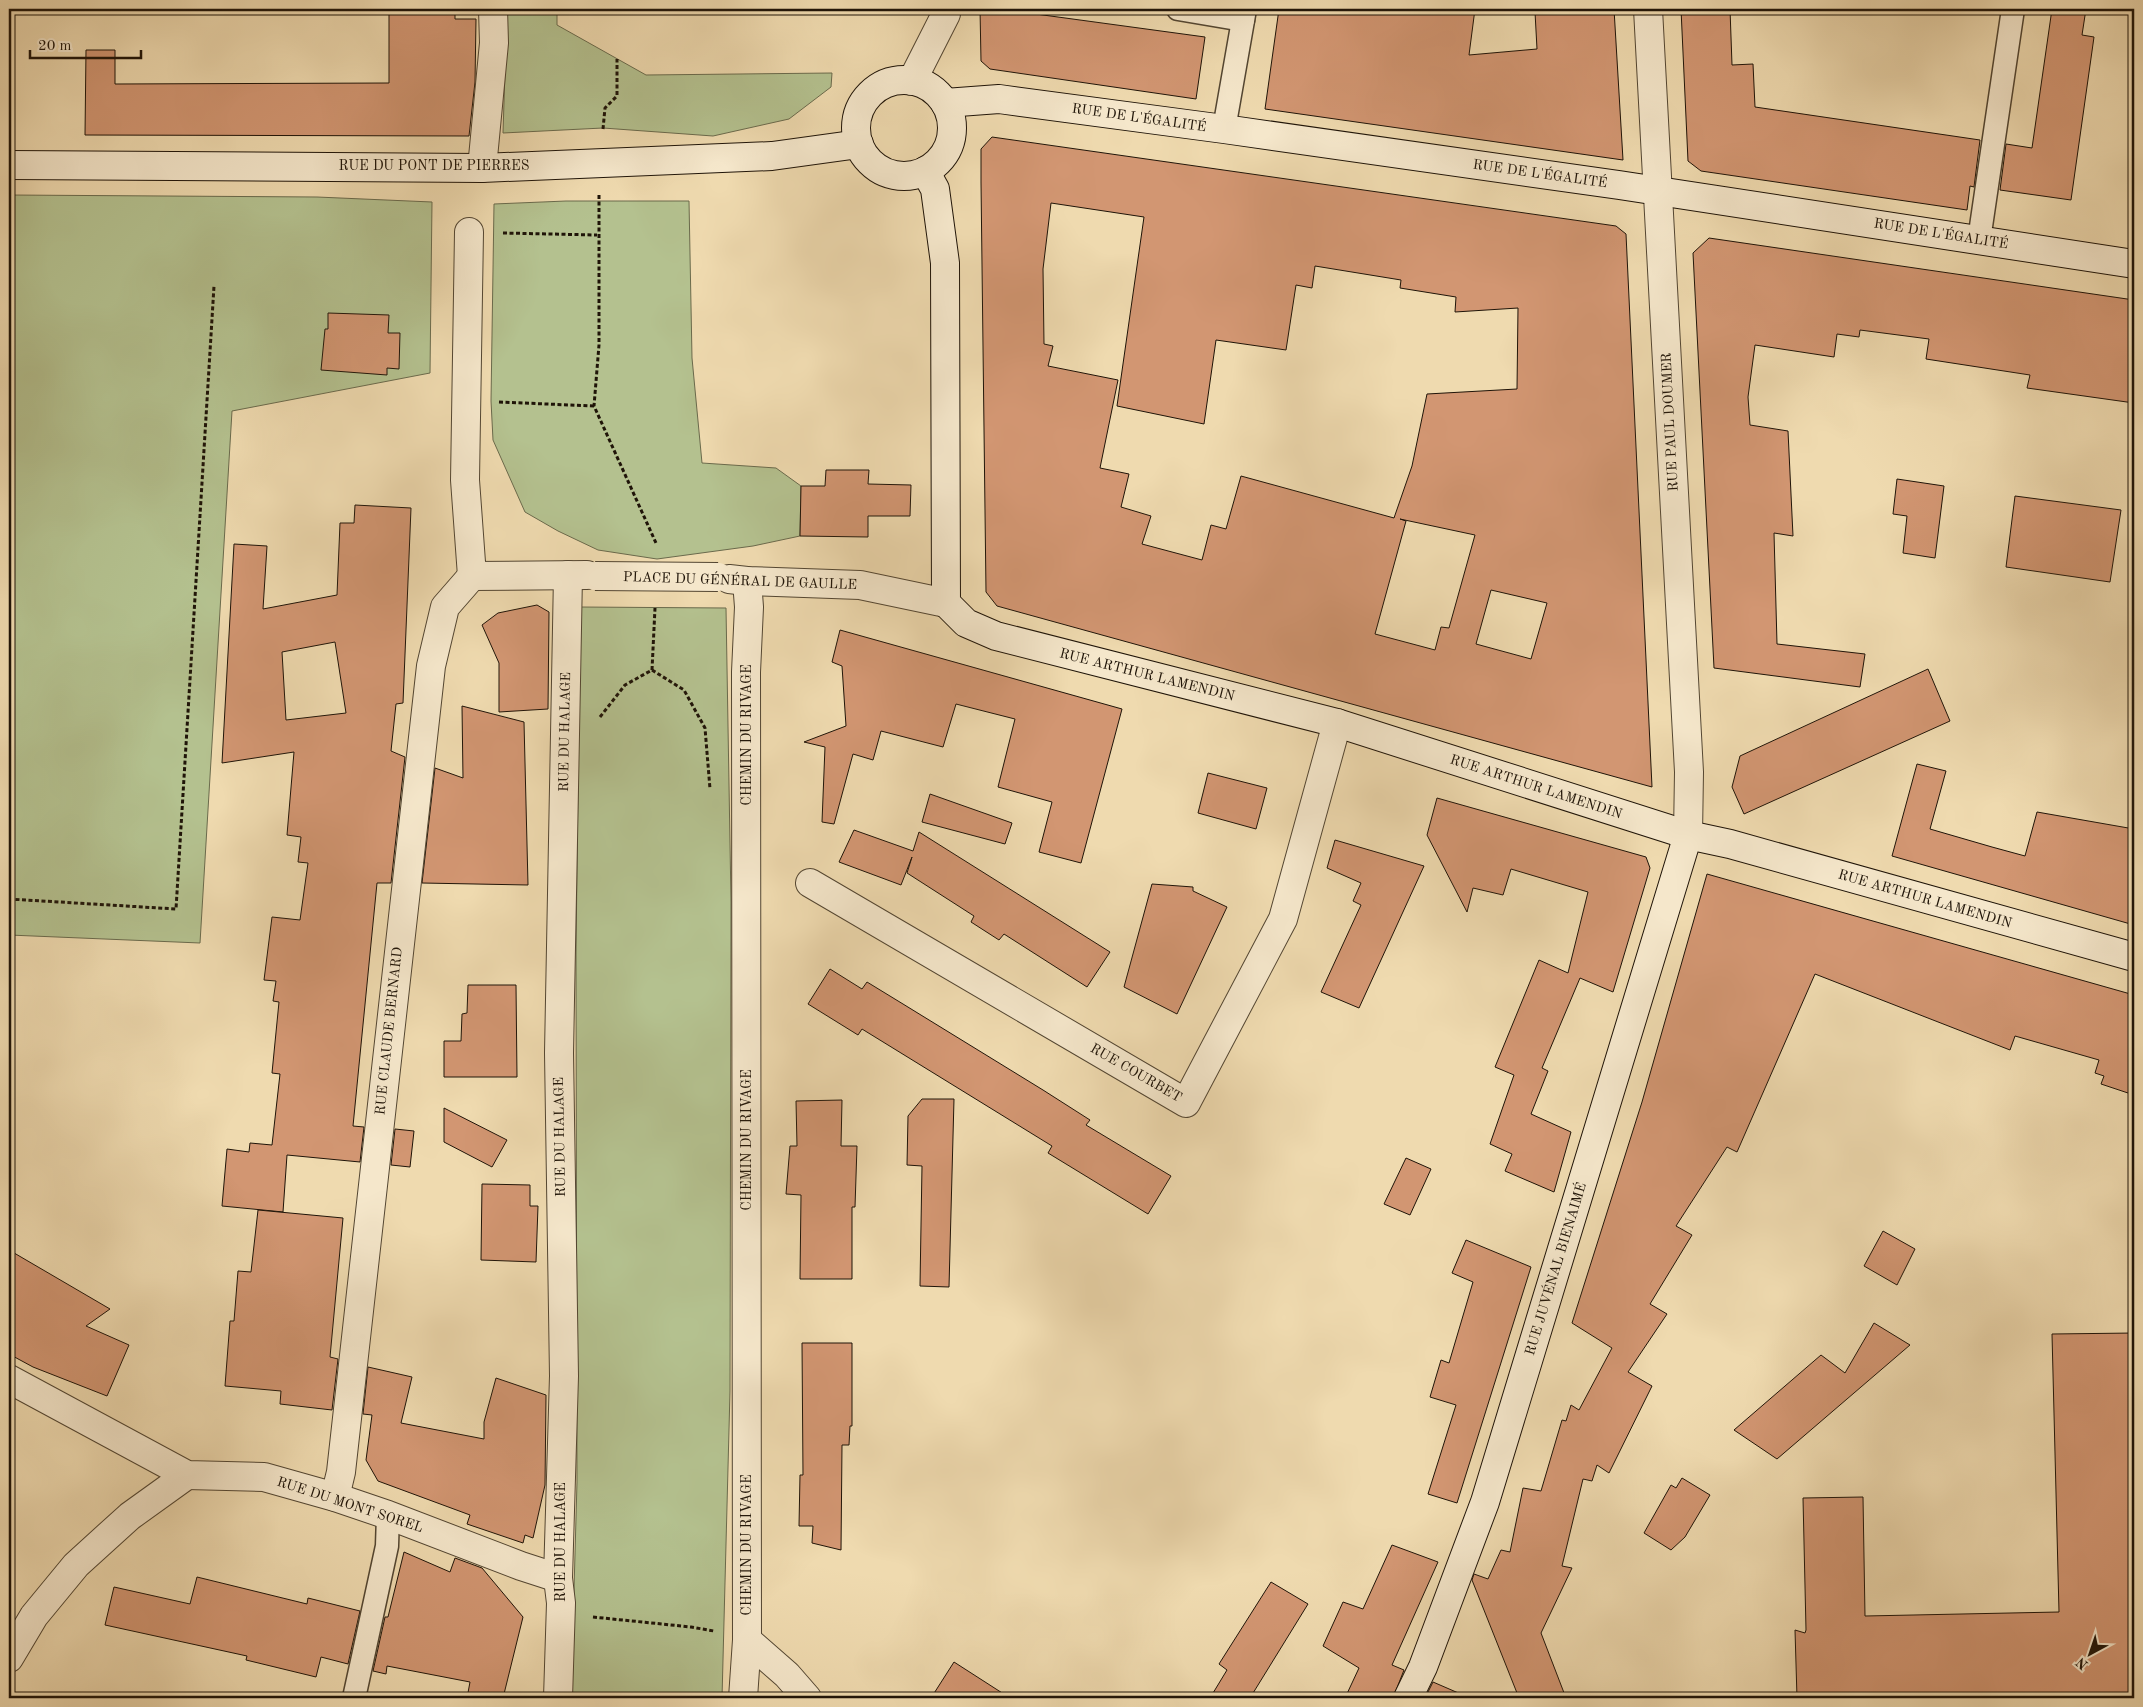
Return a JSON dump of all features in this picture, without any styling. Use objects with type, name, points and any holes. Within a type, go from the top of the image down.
[{"type":"street","points":[[482,168],[494,43],[493,9]]},
{"type":"street","points":[[912,81],[946,14],[946,9]]},
{"type":"street","name":"RUE PAUL DOUMER","points":[[1648,9],[1689,772],[1688,835]]},
{"type":"street","points":[[898,80],[912,81],[925,85],[945,103],[951,118],[952,134],[947,149],[938,162],[925,171],[910,175],[894,175],[879,169],[867,158],[859,144],[856,131],[858,116],[863,103],[872,92],[884,84],[898,80]]},
{"type":"street","name":"RUE DE L'ÉGALITÉ","points":[[945,103],[999,99],[1224,129],[1658,191],[2134,264]]},
{"type":"street","name":"RUE DU PONT DE PIERRES","points":[[9,165],[482,168],[772,156],[859,144]]},
{"type":"street","points":[[925,171],[935,190],[945,263],[946,603]]},
{"type":"street","points":[[469,232],[466,480],[472,576]]},
{"type":"street","name":"RUE DU HALAGE","points":[[558,1698],[564,1376],[559,1053],[568,575]]},
{"type":"street","name":"PLACE DU GÉNÉRAL DE GAULLE","points":[[472,576],[718,577],[747,581],[860,585],[946,603]]},
{"type":"street","name":"RUE CLAUDE BERNARD","points":[[335,1497],[341,1472],[430,666],[445,607],[472,576]]},
{"type":"street","name":"CHEMIN DU RIVAGE","points":[[743,1698],[746,1640],[746,672],[749,607],[747,581]]},
{"type":"street","name":"RUE ARTHUR LAMENDIN","points":[[946,603],[966,623],[996,636],[1337,723],[1688,835],[1730,844],[2134,957]]},
{"type":"street","name":"RUE COURBET","points":[[810,883],[1186,1103],[1283,919],[1337,723]]},
{"type":"street","name":"RUE JUVÉNAL BIENAIMÉ","points":[[1408,1698],[1430,1650],[1485,1502],[1688,835]]},
{"type":"street","name":"RUE DU MONT SOREL","points":[[9,1378],[187,1475],[264,1477],[335,1497],[388,1515],[521,1566],[560,1591]]},
{"type":"street","points":[[9,1658],[34,1616],[76,1565],[130,1516],[187,1475]]},
{"type":"street","points":[[746,1640],[787,1675],[807,1698]]},
{"type":"lane","points":[[1178,9],[1244,14],[1224,129]]},
{"type":"lane","points":[[1979,240],[2013,9]]},
{"type":"lane","points":[[354,1698],[387,1546],[388,1515]]},
{"type":"path","points":[[618,59],[617,96],[605,108],[600,163],[598,235],[599,345],[594,406],[658,546]]},
{"type":"path","points":[[469,232],[598,235]]},
{"type":"path","points":[[9,898],[176,909],[214,286]]},
{"type":"path","points":[[466,401],[594,406]]},
{"type":"path","points":[[652,670],[655,605]]},
{"type":"path","points":[[560,1591],[586,1616],[713,1631]]},
{"type":"green space","points":[[507,9],[557,9],[557,25],[646,75],[832,73],[831,87],[789,119],[713,136],[603,128],[503,133]]},
{"type":"green space","points":[[9,195],[317,197],[432,202],[430,373],[232,411],[200,943],[9,935]]},
{"type":"green space","points":[[566,201],[689,201],[692,358],[702,463],[776,468],[801,486],[800,536],[753,546],[657,559],[598,550],[558,531],[525,512],[493,440],[491,401],[494,204]]},
{"type":"green space","points":[[580,607],[726,608],[731,902],[730,1391],[722,1698],[571,1698],[577,1482],[576,954]]},
{"type":"building","points":[[389,9],[455,9],[455,19],[476,19],[475,82],[469,136],[85,135],[86,50],[115,50],[115,84],[389,83]]},
{"type":"building","points":[[980,9],[999,9],[1205,37],[1196,99],[990,69],[981,61]]},
{"type":"building","points":[[1279,9],[1475,9],[1469,55],[1537,49],[1535,12],[1552,11],[1552,9],[1614,9],[1623,160],[1265,109]]},
{"type":"building","points":[[1681,9],[1730,9],[1732,65],[1753,64],[1755,107],[1980,140],[1974,187],[1970,186],[1967,210],[1701,171],[1688,161]]},
{"type":"building","points":[[2052,9],[2086,9],[2082,35],[2094,37],[2071,200],[2000,190],[2006,144],[2032,148]]},
{"type":"building","points":[[992,137],[1616,226],[1626,234],[1652,787],[997,606],[986,592],[981,149]],"holes":[[[1051,203],[1144,217],[1117,406],[1204,424],[1216,340],[1286,350],[1296,285],[1312,288],[1315,266],[1401,280],[1400,288],[1456,297],[1455,312],[1518,308],[1517,389],[1427,394],[1412,466],[1394,518],[1241,476],[1226,529],[1211,525],[1202,560],[1142,544],[1151,516],[1121,507],[1129,474],[1100,468],[1118,380],[1048,366],[1053,346],[1044,344],[1043,269]],[[1400,519],[1475,535],[1449,628],[1441,627],[1435,650],[1375,634],[1406,521]],[[1491,590],[1547,603],[1531,659],[1476,644]]]},
{"type":"building","points":[[1709,238],[2134,300],[2134,403],[2027,388],[2030,375],[1926,359],[1929,339],[1860,330],[1859,337],[1837,334],[1834,357],[1755,345],[1748,397],[1750,425],[1788,431],[1793,536],[1774,533],[1777,644],[1865,654],[1860,687],[1714,668],[1693,253]]},
{"type":"building","points":[[328,313],[389,315],[388,333],[400,333],[399,369],[387,368],[387,375],[321,370],[325,329],[328,329]]},
{"type":"building","points":[[826,470],[869,470],[868,484],[911,485],[910,516],[868,516],[868,537],[800,536],[801,486],[825,486]]},
{"type":"building","points":[[1897,479],[1944,486],[1935,558],[1903,553],[1907,516],[1893,514]]},
{"type":"building","points":[[2015,496],[2121,510],[2110,582],[2006,567]]},
{"type":"building","points":[[355,505],[411,508],[403,703],[396,704],[391,751],[405,757],[391,883],[377,883],[353,1126],[364,1127],[360,1162],[287,1155],[283,1212],[222,1206],[227,1149],[249,1152],[250,1143],[272,1145],[280,1074],[272,1073],[279,1002],[273,1001],[276,981],[264,980],[272,917],[300,920],[308,863],[298,862],[301,837],[287,835],[294,752],[222,763],[234,544],[267,546],[263,609],[337,595],[340,523],[354,523]],"holes":[[[335,642],[346,713],[286,720],[282,652]]]},
{"type":"building","points":[[537,605],[549,612],[548,709],[499,712],[499,663],[482,625],[498,613]]},
{"type":"building","points":[[840,630],[1122,709],[1081,863],[1039,852],[1052,802],[998,787],[1015,719],[956,704],[943,747],[881,731],[873,760],[853,754],[834,824],[822,822],[825,747],[804,742],[846,726],[842,666],[832,662]]},
{"type":"building","points":[[1928,669],[1950,721],[1744,814],[1732,787],[1740,756]]},
{"type":"building","points":[[462,706],[524,722],[528,885],[422,883],[435,768],[463,778]]},
{"type":"building","points":[[1917,764],[1946,771],[1930,829],[2025,856],[2037,812],[2134,829],[2134,925],[1892,856]]},
{"type":"building","points":[[1208,773],[1267,788],[1256,829],[1198,813]]},
{"type":"building","points":[[930,794],[1012,823],[1005,844],[922,822]]},
{"type":"building","points":[[1437,798],[1646,857],[1650,868],[1613,992],[1580,978],[1542,1068],[1548,1071],[1531,1114],[1571,1132],[1554,1192],[1505,1171],[1512,1154],[1490,1144],[1514,1075],[1495,1067],[1539,960],[1568,973],[1588,892],[1511,869],[1503,895],[1473,888],[1467,912],[1427,835]]},
{"type":"building","points":[[854,830],[913,851],[919,832],[1110,952],[1087,987],[1004,934],[999,940],[971,922],[974,916],[907,873],[912,857],[901,885],[839,862]]},
{"type":"building","points":[[1335,840],[1424,866],[1359,1008],[1321,992],[1361,905],[1353,901],[1361,883],[1327,868]]},
{"type":"building","points":[[1707,874],[2134,995],[2134,1095],[2101,1084],[2104,1076],[2095,1073],[2099,1060],[2015,1036],[2010,1050],[1815,974],[1737,1152],[1727,1147],[1676,1226],[1692,1235],[1650,1304],[1667,1314],[1628,1372],[1652,1386],[1609,1473],[1597,1465],[1592,1481],[1583,1479],[1562,1566],[1572,1568],[1541,1633],[1566,1698],[1519,1698],[1472,1580],[1474,1574],[1488,1579],[1501,1550],[1510,1552],[1523,1488],[1541,1491],[1562,1420],[1566,1421],[1571,1405],[1579,1410],[1612,1348],[1572,1323],[1642,1102]]},
{"type":"building","points":[[1152,884],[1193,887],[1193,891],[1227,907],[1177,1014],[1124,987]]},
{"type":"building","points":[[830,969],[862,989],[867,982],[1043,1090],[1090,1120],[1086,1125],[1171,1176],[1148,1214],[1048,1153],[1052,1146],[862,1029],[858,1035],[808,1004]]},
{"type":"building","points":[[468,985],[516,985],[517,1077],[444,1077],[444,1041],[461,1041],[462,1014],[467,1013]]},
{"type":"building","points":[[922,1099],[954,1099],[949,1287],[920,1286],[922,1166],[907,1165],[908,1116]]},
{"type":"building","points":[[842,1100],[841,1146],[857,1146],[855,1207],[852,1207],[852,1279],[800,1279],[801,1195],[786,1194],[790,1146],[797,1146],[796,1101]]},
{"type":"building","points":[[444,1108],[507,1140],[492,1167],[444,1142]]},
{"type":"building","points":[[395,1129],[414,1131],[410,1167],[391,1165]]},
{"type":"building","points":[[1406,1158],[1431,1169],[1410,1215],[1384,1204]]},
{"type":"building","points":[[482,1184],[530,1185],[530,1206],[538,1206],[536,1262],[481,1260]]},
{"type":"building","points":[[258,1210],[343,1218],[330,1357],[338,1359],[332,1410],[280,1404],[281,1391],[225,1386],[230,1321],[234,1321],[238,1271],[251,1272]]},
{"type":"building","points":[[1883,1231],[1915,1249],[1897,1285],[1864,1266]]},
{"type":"building","points":[[1466,1240],[1531,1267],[1457,1503],[1428,1494],[1456,1405],[1430,1397],[1441,1360],[1449,1363],[1473,1282],[1452,1273]]},
{"type":"building","points":[[9,1250],[110,1309],[86,1326],[129,1345],[107,1396],[33,1367],[9,1354]]},
{"type":"building","points":[[1874,1323],[1910,1345],[1777,1459],[1734,1430],[1821,1355],[1845,1373]]},
{"type":"building","points":[[2134,1333],[2134,1698],[1797,1698],[1795,1630],[1805,1633],[1806,1630],[1803,1498],[1863,1497],[1865,1616],[2059,1612],[2052,1334]]},
{"type":"building","points":[[802,1343],[852,1343],[852,1426],[850,1426],[849,1445],[842,1445],[841,1550],[812,1543],[813,1526],[799,1526],[800,1475],[803,1475]]},
{"type":"building","points":[[368,1367],[412,1377],[401,1423],[484,1439],[484,1422],[496,1378],[546,1395],[545,1485],[533,1538],[525,1535],[523,1543],[467,1524],[470,1515],[378,1481],[366,1460],[372,1415],[363,1414]]},
{"type":"building","points":[[1682,1478],[1710,1495],[1685,1537],[1671,1550],[1644,1533],[1671,1485],[1676,1488]]},
{"type":"building","points":[[1392,1545],[1438,1562],[1392,1665],[1404,1670],[1393,1698],[1345,1698],[1359,1668],[1323,1646],[1343,1602],[1363,1609]]},
{"type":"building","points":[[404,1552],[450,1572],[455,1558],[482,1568],[523,1617],[503,1698],[467,1698],[470,1682],[387,1666],[386,1674],[373,1671],[385,1617],[388,1617]]},
{"type":"building","points":[[197,1577],[307,1604],[308,1598],[360,1611],[348,1664],[321,1657],[316,1677],[246,1660],[247,1656],[105,1625],[114,1587],[190,1604]]},
{"type":"building","points":[[1271,1582],[1308,1604],[1250,1698],[1210,1698],[1227,1670],[1219,1664]]},
{"type":"building","points":[[954,1662],[1010,1698],[931,1698]]},
{"type":"building","points":[[1433,1682],[1470,1698],[1425,1698]]}]
